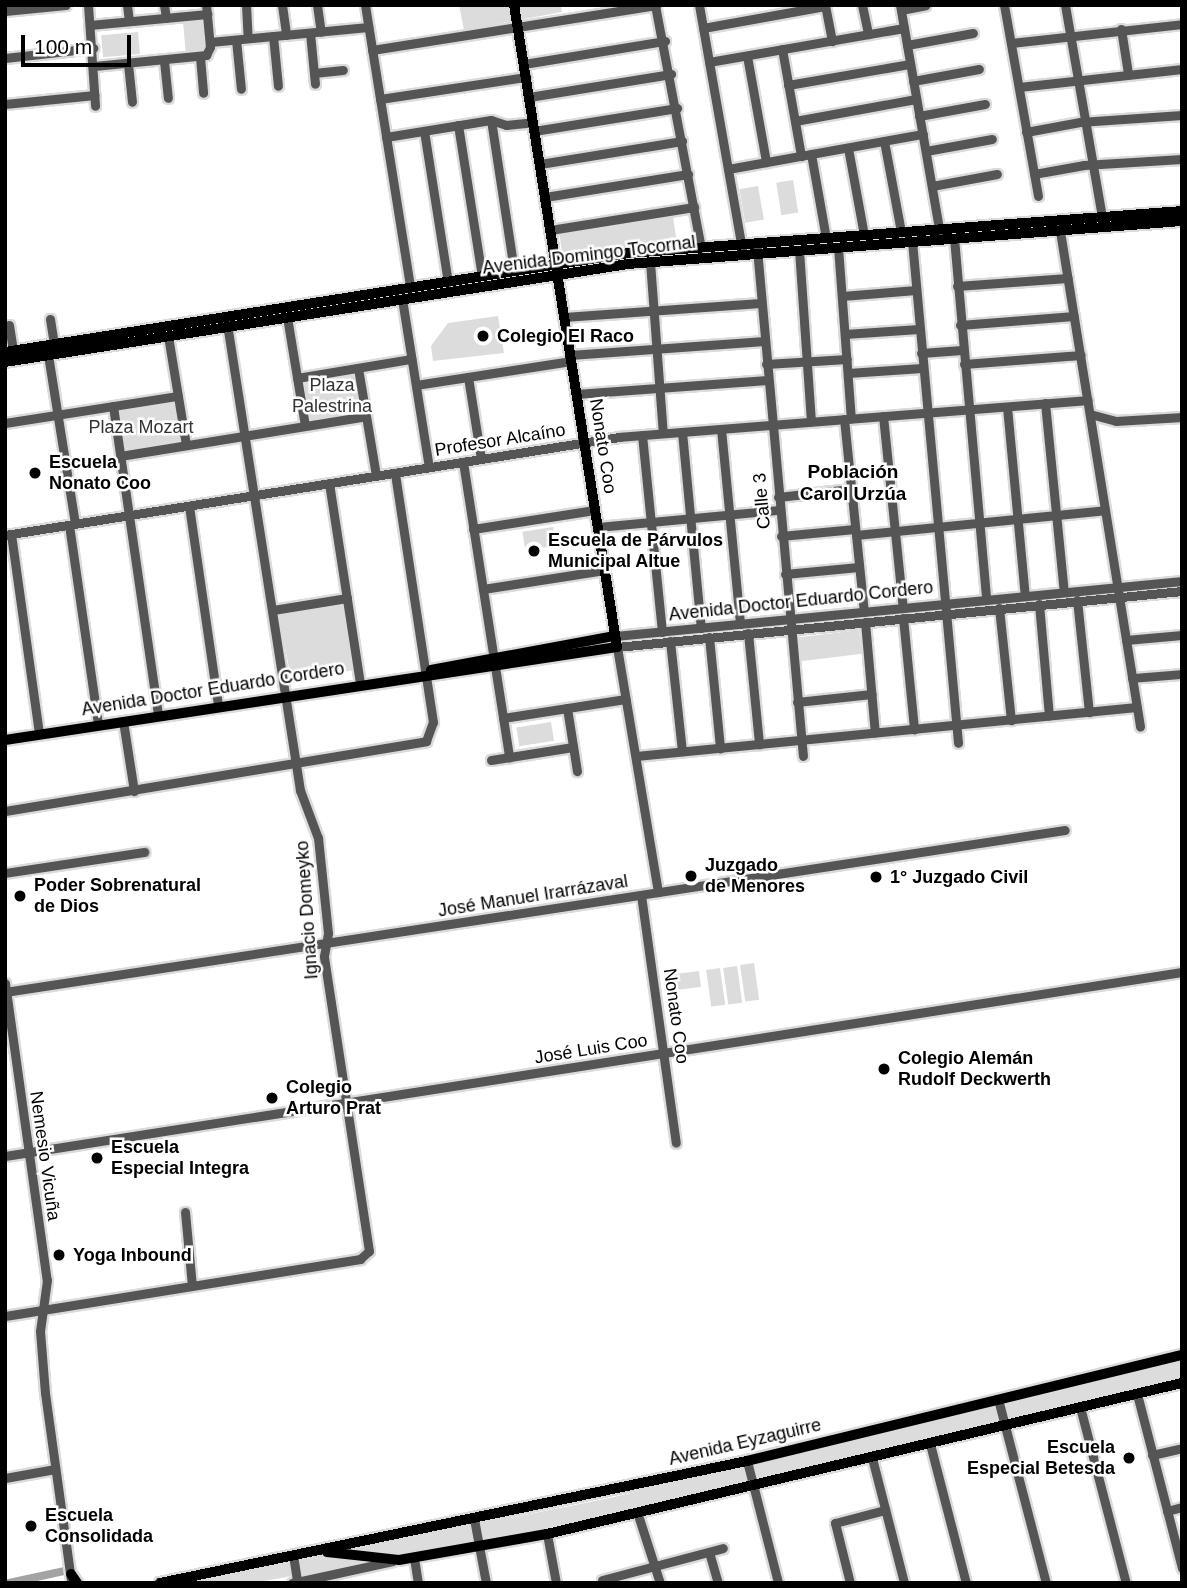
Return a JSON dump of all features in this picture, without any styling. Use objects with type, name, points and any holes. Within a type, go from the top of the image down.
[{"type":"main road","name":"Nonato Coo","points":[[514,5],[616,641]]},
{"type":"main road","name":"Avenida Domingo Tocornal","points":[[757,248],[799,250],[912,241],[940,234],[954,238],[1102,217],[1182,211]]},
{"type":"main road","name":"Avenida Domingo Tocornal","points":[[5,362],[168,336],[410,287],[514,271],[650,262],[826,238],[901,232],[940,234],[1059,225],[1182,221]]},
{"type":"main road","name":"Avenida Domingo Tocornal","points":[[9,351],[227,322],[287,317],[402,299],[556,269],[701,248],[742,249]]},
{"type":"main road","name":"Avenida Doctor Eduardo Cordero","points":[[5,740],[616,641]]},
{"type":"main road","name":"Avenida Eyzaguirre","points":[[160,1583],[198,1579],[292,1555],[747,1461],[1182,1355]]},
{"type":"main road","name":"Avenida Eyzaguirre","points":[[313,1551],[398,1560],[547,1534],[638,1515],[1182,1383]]},
{"type":"street","points":[[5,11],[66,5]]},
{"type":"street","points":[[88,5],[95,106]]},
{"type":"street","points":[[127,5],[129,21]]},
{"type":"street","points":[[164,5],[166,18]]},
{"type":"street","points":[[246,5],[248,38]]},
{"type":"street","points":[[282,5],[286,35]]},
{"type":"street","points":[[317,5],[321,32]]},
{"type":"street","points":[[365,5],[410,287]]},
{"type":"street","points":[[372,50],[655,5],[665,41],[701,248]]},
{"type":"street","points":[[699,5],[742,249]]},
{"type":"street","points":[[862,5],[867,34]]},
{"type":"street","points":[[926,5],[900,7],[940,234]]},
{"type":"street","points":[[1004,5],[1038,196]]},
{"type":"street","points":[[1065,5],[1102,217]]},
{"type":"street","points":[[703,28],[825,6],[832,41]]},
{"type":"street","points":[[90,25],[166,18],[207,10],[210,51],[200,57],[94,66]]},
{"type":"street","points":[[1011,43],[1070,33],[1182,24]]},
{"type":"street","points":[[210,42],[368,27]]},
{"type":"street","points":[[709,62],[904,28]]},
{"type":"street","points":[[1121,29],[1128,73]]},
{"type":"street","points":[[310,33],[315,84]]},
{"type":"street","points":[[907,45],[973,33]]},
{"type":"street","points":[[273,36],[278,86]]},
{"type":"street","points":[[236,40],[241,89]]},
{"type":"street","points":[[524,64],[665,41]]},
{"type":"street","points":[[5,58],[93,48]]},
{"type":"street","points":[[782,50],[794,121],[806,155],[826,238]]},
{"type":"street","points":[[747,56],[766,162]]},
{"type":"street","points":[[200,57],[203,93]]},
{"type":"street","points":[[164,61],[168,98]]},
{"type":"street","points":[[128,64],[132,102]]},
{"type":"street","points":[[788,85],[910,64]]},
{"type":"street","points":[[913,81],[979,69]]},
{"type":"street","points":[[1018,87],[1078,77],[1182,69]]},
{"type":"street","points":[[314,72],[343,70]]},
{"type":"street","points":[[529,97],[671,74]]},
{"type":"street","points":[[380,99],[526,77]]},
{"type":"street","points":[[5,104],[95,95]]},
{"type":"street","points":[[794,121],[916,99]]},
{"type":"street","points":[[919,116],[985,104]]},
{"type":"street","points":[[386,137],[491,120],[506,125],[534,126],[677,108]]},
{"type":"street","points":[[1026,131],[1086,122],[1182,115]]},
{"type":"street","points":[[491,120],[514,271]]},
{"type":"street","points":[[458,125],[482,276]]},
{"type":"street","points":[[424,131],[448,282]]},
{"type":"street","points":[[728,169],[923,134]]},
{"type":"street","points":[[926,151],[992,139]]},
{"type":"street","points":[[540,164],[682,141]]},
{"type":"street","points":[[884,141],[901,232]]},
{"type":"street","points":[[848,148],[864,235]]},
{"type":"street","points":[[1034,174],[1182,159]]},
{"type":"street","points":[[545,197],[688,174]]},
{"type":"street","points":[[932,186],[998,174]]},
{"type":"street","points":[[550,230],[694,207]]},
{"type":"street","points":[[1059,225],[1140,726]]},
{"type":"street","points":[[954,238],[967,410],[986,600]]},
{"type":"street","points":[[912,241],[958,743]]},
{"type":"street","points":[[838,247],[848,373],[851,489],[875,733]]},
{"type":"street","name":"Calle 3","points":[[757,248],[803,756]]},
{"type":"street","points":[[799,250],[811,422]]},
{"type":"street","points":[[650,262],[663,433]]},
{"type":"street","points":[[957,286],[1068,278]]},
{"type":"street","points":[[842,296],[916,290]]},
{"type":"street","points":[[402,299],[429,467]]},
{"type":"street","points":[[564,317],[761,303]]},
{"type":"street","points":[[287,317],[305,426]]},
{"type":"street","points":[[960,325],[1074,317]]},
{"type":"street","points":[[50,319],[54,344]]},
{"type":"street","name":"Ignacio Domeyko","points":[[192,1286],[360,1259],[368,1254],[326,944],[318,838],[302,796],[296,765],[227,322]]},
{"type":"street","points":[[9,325],[9,351]]},
{"type":"street","points":[[845,334],[919,329]]},
{"type":"street","points":[[168,336],[186,445]]},
{"type":"street","points":[[416,385],[571,358],[764,341]]},
{"type":"street","points":[[921,353],[962,350]]},
{"type":"street","points":[[48,355],[98,725]]},
{"type":"street","points":[[964,365],[1081,355]]},
{"type":"street","points":[[297,378],[411,359]]},
{"type":"street","points":[[766,364],[846,359]]},
{"type":"street","points":[[358,368],[376,476]]},
{"type":"street","points":[[848,373],[922,368]]},
{"type":"street","points":[[468,377],[481,459]]},
{"type":"street","points":[[576,394],[767,380]]},
{"type":"street","points":[[5,423],[178,396]]},
{"type":"street","name":"Profesor Alcaíno","points":[[8,535],[584,442],[663,433],[1088,400]]},
{"type":"street","points":[[1045,404],[1064,592]]},
{"type":"street","points":[[113,406],[158,715]]},
{"type":"street","points":[[1007,407],[1025,596]]},
{"type":"street","points":[[1090,414],[1116,421],[1182,417]]},
{"type":"street","points":[[120,456],[366,416]]},
{"type":"street","points":[[883,416],[914,729]]},
{"type":"street","points":[[721,429],[740,624]]},
{"type":"street","points":[[682,432],[701,628]]},
{"type":"street","points":[[642,435],[662,632]]},
{"type":"street","points":[[463,462],[509,757]]},
{"type":"street","points":[[5,811],[415,747],[429,738],[434,726],[395,473]]},
{"type":"street","points":[[329,483],[360,683]]},
{"type":"street","points":[[778,497],[851,489]]},
{"type":"street","points":[[189,506],[218,706]]},
{"type":"street","points":[[473,529],[595,510]]},
{"type":"street","points":[[598,527],[779,510]]},
{"type":"street","points":[[781,536],[895,531],[1105,510]]},
{"type":"street","points":[[8,535],[38,734]]},
{"type":"street","points":[[785,574],[859,567]]},
{"type":"street","points":[[483,589],[605,570]]},
{"type":"street","name":"Avenida Doctor Eduardo Cordero","points":[[616,641],[662,632],[740,624],[790,624],[1077,600],[1182,581]]},
{"type":"street","name":"Avenida Doctor Eduardo Cordero","points":[[945,609],[986,600],[1064,592],[1182,591]]},
{"type":"street","points":[[273,610],[347,598]]},
{"type":"street","points":[[1077,600],[1089,712]]},
{"type":"street","points":[[1039,604],[1049,716]]},
{"type":"street","points":[[999,608],[1011,720]]},
{"type":"street","name":"Avenida Doctor Eduardo Cordero","points":[[616,641],[670,641],[748,634],[790,624]]},
{"type":"street","points":[[748,634],[758,744]]},
{"type":"street","points":[[1126,640],[1182,635]]},
{"type":"street","points":[[709,637],[720,748]]},
{"type":"street","name":"Nonato Coo","points":[[616,641],[658,892]]},
{"type":"street","points":[[670,641],[682,751]]},
{"type":"street","points":[[1132,678],[1182,674]]},
{"type":"street","points":[[797,702],[872,694]]},
{"type":"street","points":[[503,718],[625,699]]},
{"type":"street","points":[[567,708],[577,771]]},
{"type":"street","points":[[636,756],[1137,708]]},
{"type":"street","points":[[122,721],[134,791]]},
{"type":"street","points":[[491,760],[573,747]]},
{"type":"street","name":"José Manuel Irarrázaval","points":[[6,989],[326,944],[1065,830]]},
{"type":"street","points":[[5,873],[144,852]]},
{"type":"street","name":"Nonato Coo","points":[[641,895],[676,1143]]},
{"type":"street","name":"José Luis Coo","points":[[5,1156],[1182,972]]},
{"type":"street","name":"Nemesio Vicuña","points":[[6,989],[47,1285],[40,1336],[55,1469],[73,1580]]},
{"type":"street","points":[[5,1316],[192,1286],[185,1212]]},
{"type":"street","points":[[1137,1394],[1182,1568]]},
{"type":"street","points":[[998,1399],[1046,1583]]},
{"type":"street","points":[[1080,1407],[1126,1583]]},
{"type":"street","points":[[930,1444],[966,1583]]},
{"type":"street","points":[[1153,1455],[1182,1448]]},
{"type":"street","points":[[872,1458],[904,1583]]},
{"type":"street","points":[[747,1461],[778,1583]]},
{"type":"street","points":[[5,1478],[55,1469]]},
{"type":"street","points":[[1167,1511],[1182,1507]]},
{"type":"street","points":[[850,1583],[835,1524],[885,1510]]},
{"type":"street","points":[[638,1515],[660,1583]]},
{"type":"street","points":[[474,1519],[486,1583]]},
{"type":"street","points":[[547,1534],[556,1583]]},
{"type":"street","points":[[607,1580],[723,1548]]},
{"type":"street","points":[[709,1552],[718,1583]]},
{"type":"street","points":[[292,1555],[297,1582]]},
{"type":"street","points":[[414,1558],[418,1583]]},
{"type":"street","name":"Avenida Eyzaguirre","points":[[297,1582],[398,1560]]},
{"type":"green space","points":[[459,5],[561,5],[562,12],[464,30]]},
{"type":"green space","points":[[201,20],[207,49],[204,54],[186,56],[183,21]]},
{"type":"green space","points":[[138,32],[140,54],[103,57],[101,35]]},
{"type":"green space","points":[[793,180],[798,213],[781,215],[776,183]]},
{"type":"green space","points":[[758,186],[764,219],[745,223],[739,189]]},
{"type":"green space","points":[[673,216],[677,244],[563,260],[559,232]]},
{"type":"green space","points":[[498,316],[504,353],[433,361],[431,346],[448,323]]},
{"type":"green space","name":"Plaza Palestrina","points":[[354,370],[363,412],[309,423],[300,381]]},
{"type":"green space","name":"Plaza Mozart","points":[[175,402],[179,443],[123,449],[118,408]]},
{"type":"green space","points":[[553,527],[556,546],[525,551],[522,532]]},
{"type":"green space","points":[[338,604],[344,608],[353,670],[292,683],[279,616]]},
{"type":"green space","points":[[859,630],[862,654],[798,662],[795,638]]},
{"type":"green space","points":[[551,722],[554,741],[519,746],[516,727]]},
{"type":"green space","points":[[754,963],[759,1000],[745,1002],[740,965]]},
{"type":"green space","points":[[737,966],[742,1003],[728,1005],[723,968]]},
{"type":"green space","points":[[720,968],[725,1005],[711,1007],[706,970]]},
{"type":"green space","points":[[699,971],[701,987],[667,991],[665,975]]},
{"type":"green space","points":[[1182,1359],[1182,1381],[762,1481],[492,1541],[252,1583],[182,1583],[610,1498]]},
{"type":"waterway","points":[[9,1583],[64,1571]]},
{"type":"place","name":"Colegio El Raco","points":[[483,336]]},
{"type":"place","name":"Escuela Nonato Coo","points":[[35,473]]},
{"type":"place","name":"Escuela de Párvulos Municipal Altue","points":[[534,551]]},
{"type":"place","name":"Juzgado de Menores","points":[[691,876]]},
{"type":"place","name":"1° Juzgado Civil","points":[[876,877]]},
{"type":"place","name":"Poder Sobrenatural de Dios","points":[[20,896]]},
{"type":"place","name":"Colegio Alemán Rudolf Deckwerth","points":[[884,1069]]},
{"type":"place","name":"Colegio Arturo Prat","points":[[272,1098]]},
{"type":"place","name":"Escuela Especial Integra","points":[[97,1158]]},
{"type":"place","name":"Yoga Inbound","points":[[59,1255]]},
{"type":"place","name":"Escuela Especial Betesda","points":[[1129,1458]]},
{"type":"place","name":"Escuela Consolidada","points":[[31,1526]]},
{"type":"district","name":"Población Carol Urzúa","points":[[853,483]]}]
